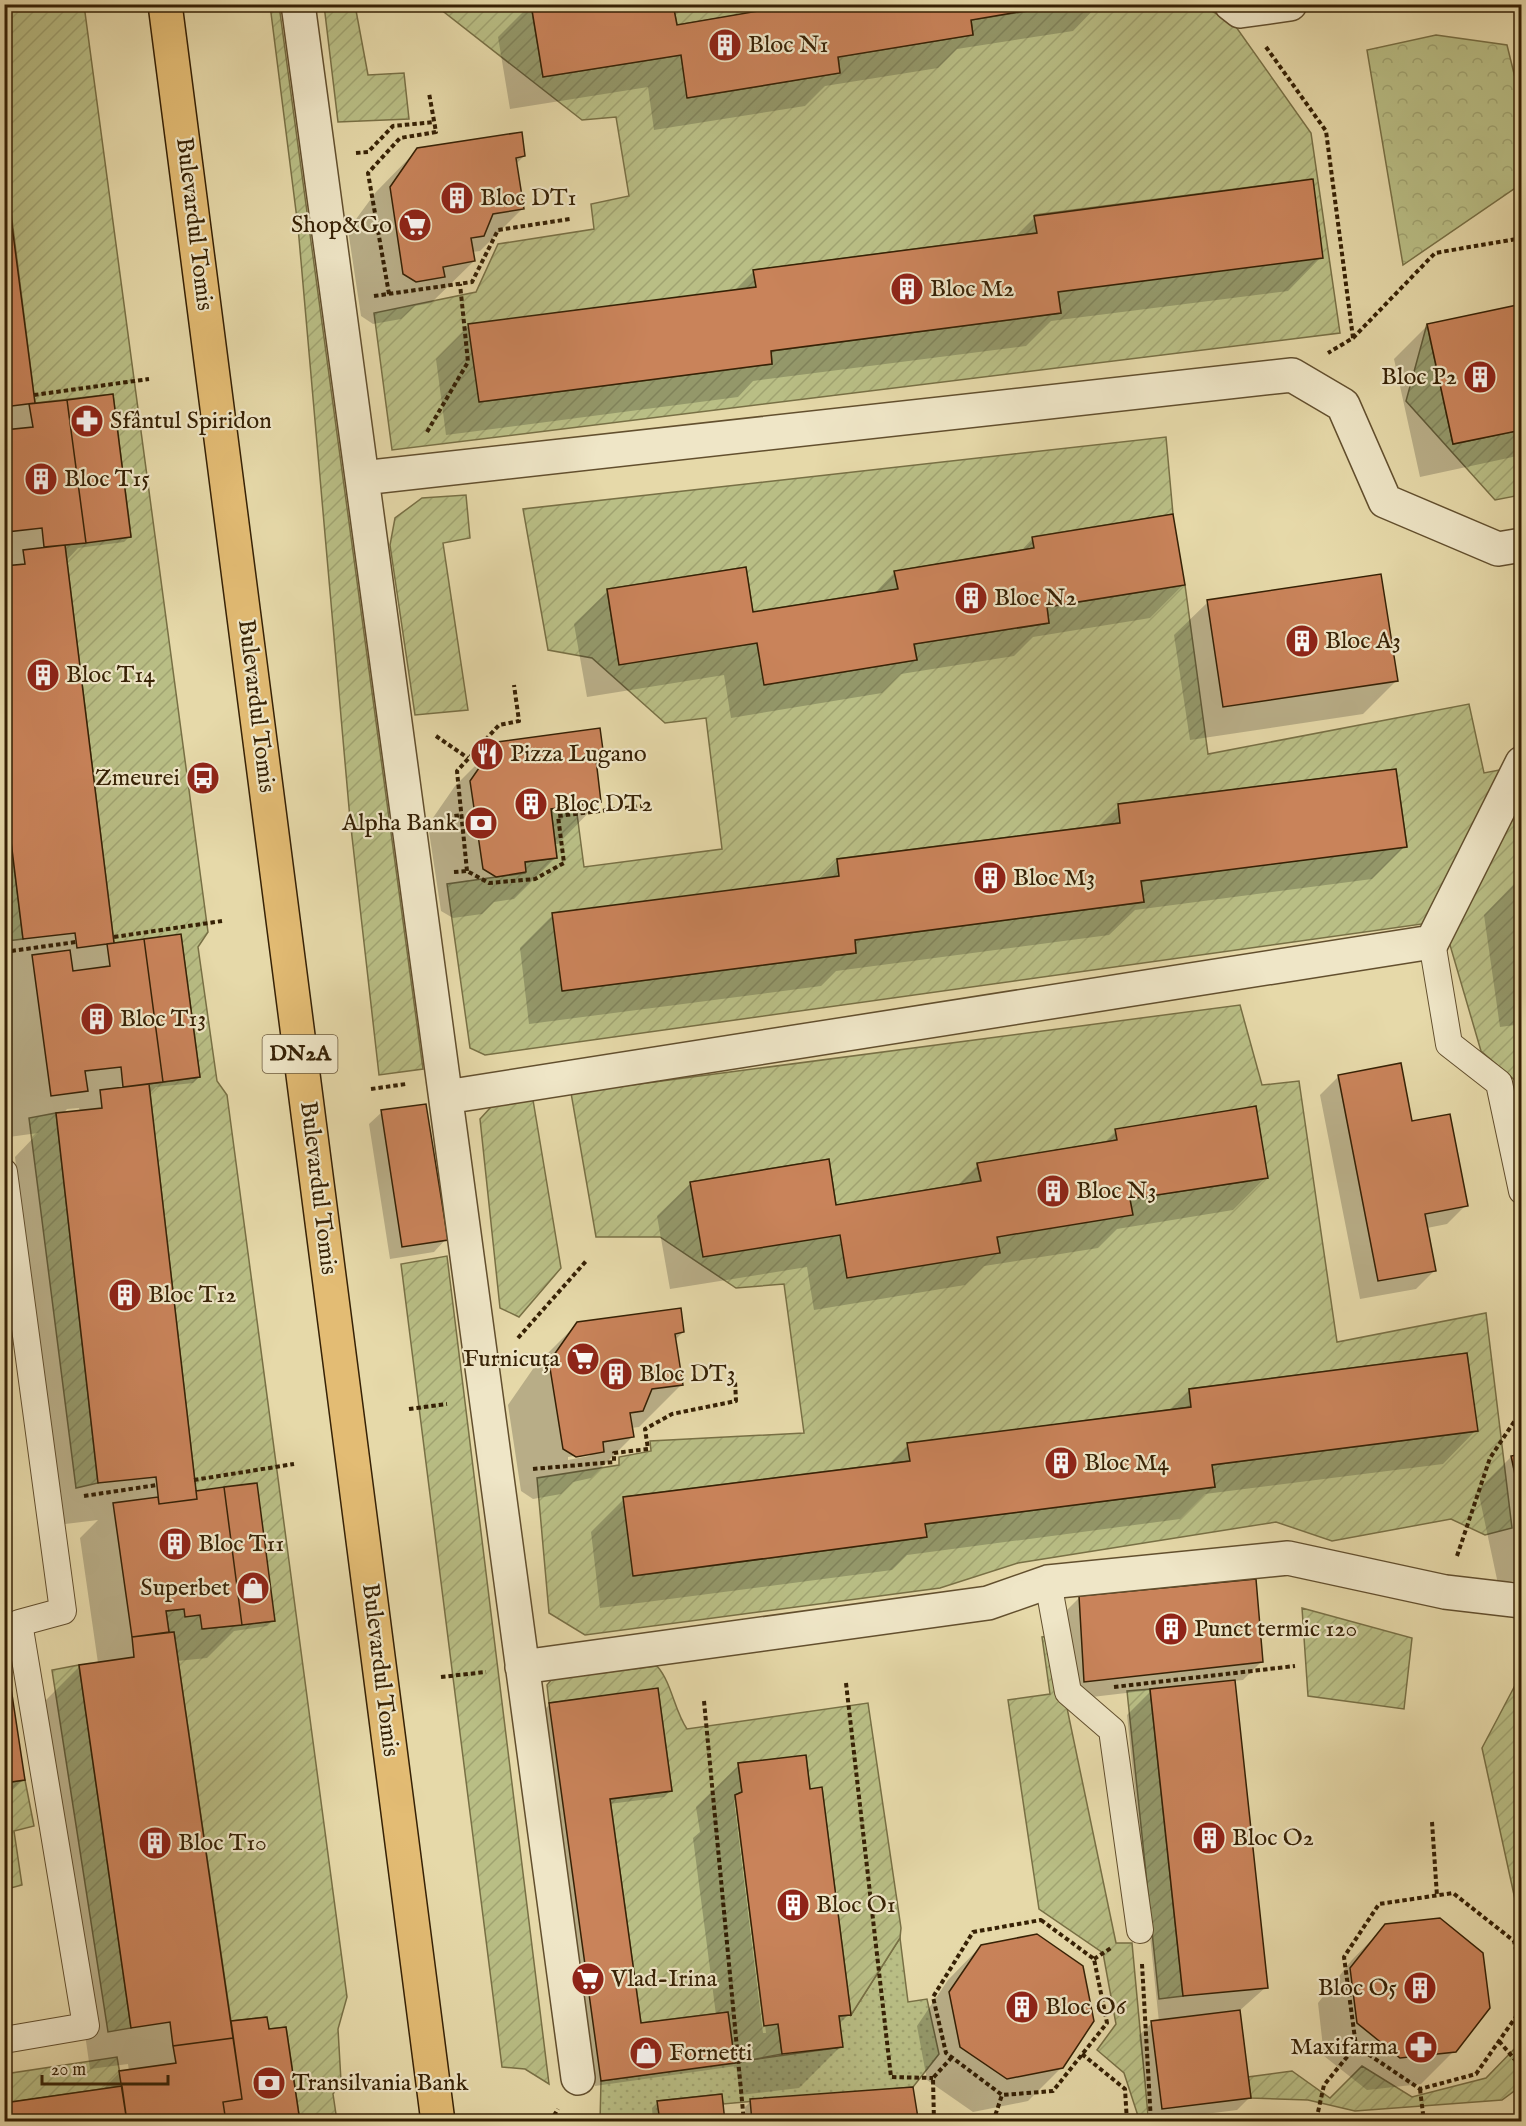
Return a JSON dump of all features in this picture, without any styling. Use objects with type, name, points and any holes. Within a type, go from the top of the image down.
[{"type":"main road","name":"Bulevardul Tomis","points":[[165,4],[438,2121]]},
{"type":"street","points":[[298,4],[578,2078]]},
{"type":"street","points":[[1236,8],[1290,4]]},
{"type":"street","points":[[362,478],[1292,375],[1343,405],[1385,501],[1498,549],[1521,545]]},
{"type":"street","points":[[446,1097],[1432,942],[1521,763]]},
{"type":"street","points":[[522,1667],[988,1603],[1048,1582],[1288,1558],[1445,1592],[1521,1601]]},
{"type":"lane","points":[[1432,942],[1449,1044],[1499,1083],[1521,1191]]},
{"type":"lane","points":[[4,1172],[63,1611],[12,1625],[86,2026],[4,2040]]},
{"type":"lane","points":[[1048,1582],[1068,1692],[1112,1730],[1140,1930]]},
{"type":"path","points":[[1236,8],[1326,131],[1353,338]]},
{"type":"path","points":[[389,294],[368,173],[400,138],[436,132],[429,93]]},
{"type":"path","points":[[318,156],[368,152],[393,126],[434,122]]},
{"type":"path","points":[[338,301],[472,282],[498,230],[570,219]]},
{"type":"path","points":[[1292,375],[1353,338],[1435,253],[1521,238]]},
{"type":"path","points":[[402,474],[468,363],[460,284]]},
{"type":"path","points":[[34,394],[149,379]]},
{"type":"path","points":[[467,871],[457,771],[499,725],[519,721],[514,685]]},
{"type":"path","points":[[452,873],[467,871],[489,883],[535,879],[564,863],[558,816],[650,805]]},
{"type":"path","points":[[114,937],[222,921]]},
{"type":"path","points":[[4,952],[76,942]]},
{"type":"path","points":[[479,1346],[517,1339],[587,1260]]},
{"type":"path","points":[[496,1472],[614,1462],[614,1453],[648,1449],[645,1430],[672,1414],[736,1401],[735,1381]]},
{"type":"path","points":[[1445,1592],[1490,1458],[1521,1410]]},
{"type":"path","points":[[194,1480],[294,1464]]},
{"type":"path","points":[[49,1501],[157,1485]]},
{"type":"path","points":[[1068,1692],[1295,1666]]},
{"type":"path","points":[[846,1683],[891,2077],[933,2078]]},
{"type":"path","points":[[704,1701],[744,2121]]},
{"type":"path","points":[[1432,1822],[1437,1896]]},
{"type":"path","points":[[1318,2112],[1324,2085],[1356,2046],[1344,1957],[1379,1904],[1452,1893],[1514,1941],[1521,1975]]},
{"type":"path","points":[[1041,1920],[1094,1959],[1107,2023],[1053,2091],[1002,2095],[952,2057],[946,2053],[933,1997],[974,1932],[1041,1920]]},
{"type":"path","points":[[1140,1930],[1151,2121]]},
{"type":"path","points":[[1356,2046],[1420,2089],[1476,2074],[1521,2008]]},
{"type":"path","points":[[1499,2041],[1521,2068]]},
{"type":"path","points":[[1082,2054],[1125,2089],[1127,2121]]},
{"type":"path","points":[[934,2121],[933,2078],[952,2057]]},
{"type":"path","points":[[1420,2089],[1424,2121]]},
{"type":"path","points":[[993,2121],[1002,2095]]},
{"type":"green space","points":[[20,4],[84,5],[208,932],[198,947],[217,1081],[227,1095],[347,1997],[338,2029],[341,2081],[333,2094],[337,2121],[300,2121],[286,2027],[269,2029],[266,2017],[231,2021],[174,1632],[169,1632],[166,1611],[184,1609],[200,1615],[203,1629],[274,1621],[196,1491],[149,1084],[200,1077],[181,935],[114,943],[65,545],[131,536],[113,394],[35,403],[5,164],[4,7]]},
{"type":"green space","points":[[673,4],[799,5],[677,25]]},
{"type":"green space","points":[[1200,4],[1234,24],[1311,133],[1340,333],[392,450],[374,313],[476,292],[498,244],[594,229],[591,204],[629,196],[616,117],[582,120],[435,5],[531,5],[543,77],[681,55],[688,98],[840,73],[838,57],[973,35],[971,20],[1066,5]],"holes":[[[1312,179],[1058,292],[1061,313],[771,351],[772,364],[479,402],[756,287],[754,270],[1037,233],[1035,215]]]},
{"type":"green space","points":[[270,5],[279,5],[423,1069],[379,1075],[350,819],[298,227]]},
{"type":"green space","points":[[324,5],[355,5],[368,75],[404,73],[409,119],[338,122]]},
{"type":"green space","points":[[1436,35],[1507,45],[1521,102],[1521,184],[1403,265],[1367,50]]},
{"type":"green space","points":[[1427,324],[1453,444],[1521,430],[1521,495],[1495,500],[1406,401]]},
{"type":"green space","points":[[1166,437],[1173,514],[1033,537],[1034,548],[895,571],[898,589],[753,612],[746,567],[607,589],[619,664],[757,643],[765,685],[917,660],[914,644],[1049,623],[1047,607],[1185,585],[1208,754],[1469,704],[1484,773],[1521,766],[1522,879],[1517,880],[1522,915],[1521,1082],[1517,1082],[1481,1051],[1443,921],[485,1055],[470,1048],[447,884],[525,873],[525,862],[557,858],[551,809],[576,806],[584,867],[722,849],[706,718],[665,723],[592,658],[548,650],[523,509]],"holes":[[[1396,769],[1407,846],[1141,881],[1144,902],[855,940],[856,953],[562,991],[839,876],[837,859],[1120,823],[1119,804]]]},
{"type":"green space","points":[[466,495],[470,538],[443,543],[468,710],[415,715],[390,545],[395,518],[422,498]]},
{"type":"green space","points":[[4,784],[23,939],[7,941],[4,925]]},
{"type":"green space","points":[[1240,1005],[1262,1085],[1299,1081],[1337,1342],[1486,1313],[1512,1528],[1485,1535],[1451,1519],[1332,1541],[1276,1522],[1018,1563],[940,1588],[585,1635],[549,1613],[537,1478],[619,1465],[619,1457],[651,1451],[650,1441],[804,1433],[784,1284],[736,1288],[660,1237],[596,1237],[571,1093]],"holes":[[[1256,1106],[1267,1178],[1130,1199],[997,1237],[999,1252],[840,1235],[690,1182],[829,1159],[836,1205],[981,1181],[977,1164],[1117,1140]],[[1467,1353],[1477,1431],[1212,1465],[1215,1487],[925,1524],[926,1537],[634,1576],[624,1497],[910,1461],[908,1444],[1191,1407],[1189,1389]]]},
{"type":"green space","points":[[533,1100],[561,1268],[519,1317],[500,1308],[480,1119],[491,1107]]},
{"type":"green space","points":[[56,1113],[98,1483],[76,1488],[29,1118]]},
{"type":"green space","points":[[447,1256],[549,2084],[525,2069],[502,2067],[401,1264]]},
{"type":"green space","points":[[1302,1608],[1412,1638],[1404,1709],[1308,1696]]},
{"type":"green space","points":[[1052,1636],[1116,1943],[1132,1943],[1148,2115],[1138,2116],[1124,2073],[1097,2050],[1116,2024],[1103,1953],[1039,1909],[1008,1700],[1050,1694],[1042,1637]]},
{"type":"green space","points":[[79,1665],[131,2028],[108,2032],[52,1670]]},
{"type":"green space","points":[[657,1666],[666,1680],[687,1729],[868,1703],[901,1928],[900,1938],[851,2015],[822,1788],[810,1789],[806,1756],[738,1763],[742,1792],[735,1795],[764,2025],[778,2024],[782,2054],[735,2063],[728,2012],[641,2023],[610,1799],[672,1791],[658,1689],[549,1703],[547,1685],[552,1679]]},
{"type":"green space","points":[[1521,1674],[1521,1927],[1482,1748]]},
{"type":"green space","points":[[1150,1689],[1183,1996],[1159,1999],[1127,1691]]},
{"type":"green space","points":[[25,1780],[34,1826],[14,1831],[22,1885],[7,1889],[5,1783]]},
{"type":"green space","points":[[900,1938],[908,2002],[927,1999],[939,2054],[913,2087],[723,2104],[721,2094],[658,2101],[660,2121],[600,2122],[601,2081],[842,2047],[839,2016],[851,2015]]},
{"type":"green space","points":[[1521,2042],[1521,2086],[1502,2100],[1355,2111],[1308,2100],[1251,2098],[1248,2077],[1292,2071],[1330,2098],[1362,2066],[1412,2097],[1486,2078]]},
{"type":"green space","points":[[117,2057],[122,2086],[5,2103],[5,2074]]},
{"type":"building","name":"Bloc N1","points":[[531,4],[673,4],[677,25],[799,4],[1066,4],[971,20],[973,35],[838,57],[840,73],[687,98],[681,55],[543,77]]},
{"type":"building","name":"Bloc DT1","points":[[522,132],[525,156],[516,158],[524,209],[493,214],[484,236],[471,238],[475,261],[443,267],[445,277],[416,282],[403,274],[390,187],[417,148]]},
{"type":"building","points":[[4,164],[35,403],[4,407]]},
{"type":"building","name":"Bloc M2","points":[[1313,179],[1323,258],[1058,292],[1061,313],[771,351],[772,364],[479,402],[468,324],[756,287],[753,270],[1037,233],[1034,216]]},
{"type":"building","name":"Bloc P2","points":[[1522,304],[1522,430],[1453,444],[1427,324]]},
{"type":"building","points":[[113,394],[131,537],[86,543],[67,400]]},
{"type":"building","name":"Bloc T15","points":[[67,400],[86,543],[44,547],[42,528],[7,532],[10,551],[4,552],[4,430],[33,427],[29,404]]},
{"type":"building","name":"Bloc N2","points":[[1173,514],[1185,585],[1047,607],[1049,623],[914,644],[917,660],[764,685],[757,643],[619,665],[607,589],[746,567],[753,612],[898,589],[894,571],[1034,548],[1032,537]]},
{"type":"building","name":"Bloc T14","points":[[65,545],[114,943],[77,948],[75,933],[23,939],[4,784],[4,566],[25,564],[23,550]]},
{"type":"building","name":"Bloc A3","points":[[1381,574],[1398,681],[1223,707],[1207,600]]},
{"type":"building","name":"Bloc DT2","points":[[600,728],[603,750],[595,751],[601,802],[551,809],[557,858],[525,862],[526,872],[496,877],[483,869],[470,781],[497,742]]},
{"type":"building","name":"Bloc M3","points":[[1396,769],[1407,847],[1141,881],[1144,902],[855,940],[856,953],[562,991],[552,913],[839,876],[837,859],[1120,823],[1118,804]]},
{"type":"building","points":[[1522,879],[1522,914],[1517,880]]},
{"type":"building","points":[[181,934],[200,1077],[163,1082],[144,939]]},
{"type":"building","name":"Bloc T13","points":[[144,939],[163,1082],[123,1087],[121,1067],[85,1071],[88,1091],[51,1096],[32,955],[70,950],[73,971],[110,966],[107,944]]},
{"type":"building","points":[[1401,1063],[1412,1121],[1450,1114],[1468,1206],[1425,1214],[1436,1271],[1378,1281],[1338,1075]]},
{"type":"building","name":"Bloc T12","points":[[149,1084],[197,1499],[159,1504],[156,1477],[98,1483],[56,1113],[102,1108],[100,1090]]},
{"type":"building","points":[[426,1104],[448,1240],[402,1247],[381,1110]]},
{"type":"building","name":"Bloc N3","points":[[1256,1106],[1268,1178],[1130,1199],[1133,1215],[997,1237],[1000,1253],[847,1278],[840,1235],[703,1257],[690,1182],[829,1159],[836,1205],[981,1181],[977,1163],[1117,1140],[1115,1129]]},
{"type":"building","name":"Bloc DT3","points":[[681,1308],[684,1332],[675,1334],[683,1385],[652,1389],[643,1411],[630,1413],[634,1437],[603,1442],[604,1452],[576,1457],[563,1449],[549,1362],[577,1322]]},
{"type":"building","name":"Bloc M4","points":[[1467,1353],[1478,1431],[1212,1465],[1215,1487],[925,1524],[927,1537],[633,1576],[623,1497],[910,1461],[907,1443],[1191,1407],[1189,1389]]},
{"type":"building","points":[[1522,1454],[1522,1507],[1511,1456]]},
{"type":"building","points":[[257,1483],[275,1621],[242,1625],[224,1487]]},
{"type":"building","name":"Bloc T11","points":[[224,1487],[242,1625],[202,1629],[200,1615],[185,1617],[184,1609],[166,1611],[169,1632],[132,1637],[113,1503],[158,1497],[159,1504],[197,1499],[196,1491]]},
{"type":"building","name":"Punct termic 120","points":[[1256,1579],[1263,1662],[1084,1682],[1079,1596]]},
{"type":"building","name":"Bloc T10","points":[[174,1632],[233,2038],[173,2046],[170,2022],[131,2028],[79,1665],[134,1657],[132,1637]]},
{"type":"building","name":"Bloc O2","points":[[1235,1680],[1268,1988],[1183,1996],[1150,1689]]},
{"type":"building","points":[[11,1688],[25,1780],[4,1783],[4,1689]]},
{"type":"building","points":[[658,1688],[672,1791],[610,1799],[641,2023],[728,2012],[735,2063],[601,2081],[549,1703]]},
{"type":"building","name":"Bloc O1","points":[[806,1755],[810,1789],[822,1787],[851,2015],[839,2016],[843,2047],[782,2054],[778,2024],[764,2026],[735,1795],[742,1792],[738,1763]]},
{"type":"building","name":"Bloc O5","points":[[1440,1918],[1483,1953],[1490,2008],[1456,2052],[1400,2058],[1357,2023],[1350,1968],[1385,1924]]},
{"type":"building","name":"Bloc O6","points":[[1037,1934],[1083,1966],[1094,2021],[1063,2068],[1007,2079],[960,2047],[949,1992],[981,1945]]},
{"type":"building","points":[[1240,2010],[1251,2098],[1162,2109],[1151,2021]]},
{"type":"building","points":[[267,2017],[269,2029],[286,2027],[300,2122],[226,2122],[223,2102],[242,2099],[231,2021]]},
{"type":"building","points":[[233,2038],[242,2099],[223,2102],[226,2122],[127,2122],[119,2071],[176,2063],[173,2046]]},
{"type":"building","points":[[122,2086],[127,2122],[4,2122],[4,2103]]},
{"type":"building","points":[[913,2087],[918,2118],[915,2122],[752,2122],[750,2099]]},
{"type":"building","points":[[722,2094],[725,2122],[660,2122],[657,2101]]},
{"type":"place","name":"Bloc N1","points":[[725,45]]},
{"type":"place","name":"Bloc DT1","points":[[457,198]]},
{"type":"place","name":"Shop&Go","points":[[415,225]]},
{"type":"place","name":"Bloc M2","points":[[907,289]]},
{"type":"place","name":"Bloc P2","points":[[1480,377]]},
{"type":"place","name":"Sfântul Spiridon","points":[[87,421]]},
{"type":"place","name":"Bloc T15","points":[[41,479]]},
{"type":"place","name":"Bloc N2","points":[[971,598]]},
{"type":"place","name":"Bloc A3","points":[[1302,641]]},
{"type":"place","name":"Bloc T14","points":[[43,675]]},
{"type":"place","name":"Pizza Lugano","points":[[487,754]]},
{"type":"place","name":"Zmeurei","points":[[203,778]]},
{"type":"place","name":"Bloc DT2","points":[[531,804]]},
{"type":"place","name":"Alpha Bank","points":[[481,823]]},
{"type":"place","name":"Bloc M3","points":[[990,878]]},
{"type":"place","name":"Bloc T13","points":[[97,1019]]},
{"type":"place","name":"Bloc N3","points":[[1053,1191]]},
{"type":"place","name":"Bloc T12","points":[[125,1295]]},
{"type":"place","name":"Furnicuța","points":[[583,1359]]},
{"type":"place","name":"Bloc DT3","points":[[616,1374]]},
{"type":"place","name":"Bloc M4","points":[[1061,1463]]},
{"type":"place","name":"Bloc T11","points":[[175,1544]]},
{"type":"place","name":"Superbet","points":[[253,1588]]},
{"type":"place","name":"Punct termic 120","points":[[1171,1629]]},
{"type":"place","name":"Bloc O2","points":[[1209,1838]]},
{"type":"place","name":"Bloc T10","points":[[155,1843]]},
{"type":"place","name":"Bloc O1","points":[[793,1905]]},
{"type":"place","name":"Vlad-Irina","points":[[588,1979]]},
{"type":"place","name":"Bloc O5","points":[[1420,1988]]},
{"type":"place","name":"Bloc O6","points":[[1022,2007]]},
{"type":"place","name":"Maxifarma","points":[[1421,2047]]},
{"type":"place","name":"Fornetti","points":[[646,2053]]},
{"type":"place","name":"Transilvania Bank","points":[[269,2083]]}]
